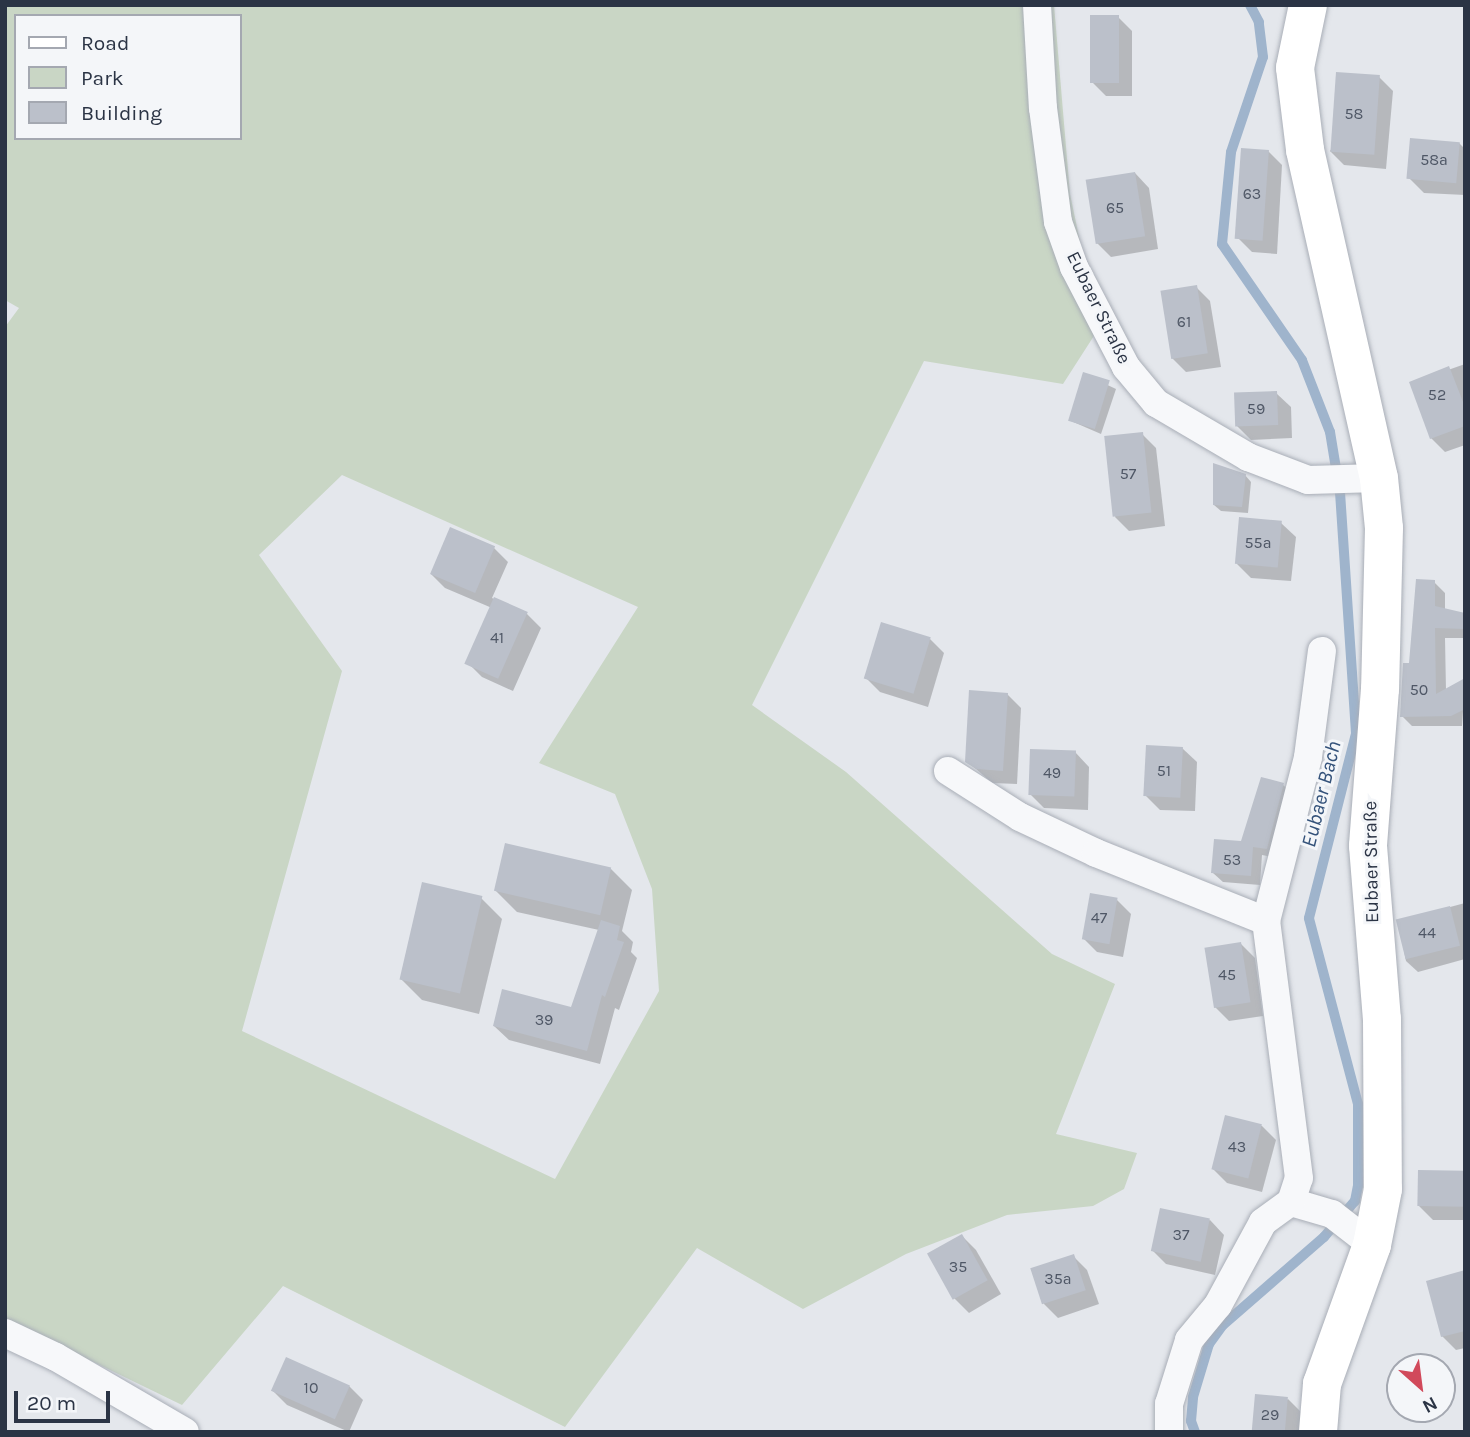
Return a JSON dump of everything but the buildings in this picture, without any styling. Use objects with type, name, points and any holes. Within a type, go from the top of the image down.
[{"type":"street","name":"Eubaer Straße","points":[[1037,5],[1043,108],[1058,222],[1074,267],[1126,367],[1156,402],[1196,428],[1284,473],[1351,479]]},
{"type":"street","name":"Eubaer Straße","points":[[1308,5],[1295,68],[1351,479],[1384,528],[1380,689],[1368,846],[1382,1019],[1383,1189],[1352,1230],[1322,1384],[1318,1432]]},
{"type":"street","points":[[1169,1432],[1169,1404],[1189,1340],[1218,1305],[1263,1222],[1290,1202],[1299,1178],[1266,921],[1308,757],[1322,651]]},
{"type":"street","points":[[948,771],[1020,817],[1096,853],[1266,921]]},
{"type":"street","points":[[1290,1202],[1352,1230]]},
{"type":"street","points":[[5,1333],[56,1357],[185,1432]]},
{"type":"green space","points":[[5,5],[1054,5],[1070,194],[1083,256],[1108,314],[1063,384],[924,361],[752,705],[846,772],[1052,954],[1115,984],[1056,1134],[1137,1153],[1124,1189],[1093,1206],[1007,1215],[906,1254],[803,1309],[697,1248],[565,1427],[283,1286],[182,1405],[5,1319],[5,327],[19,308],[5,300]],"holes":[[[342,475],[638,607],[539,763],[615,794],[652,889],[659,991],[555,1179],[242,1031],[342,671],[259,555]]]},
{"type":"waterway","name":"Eubaer Bach","points":[[1195,1432],[1191,1421],[1193,1397],[1209,1344],[1223,1325],[1324,1237],[1355,1201],[1358,1186],[1358,1104],[1309,918],[1356,733],[1340,493],[1330,432],[1302,360],[1222,244],[1231,152],[1263,57],[1259,22],[1250,5]]}]
